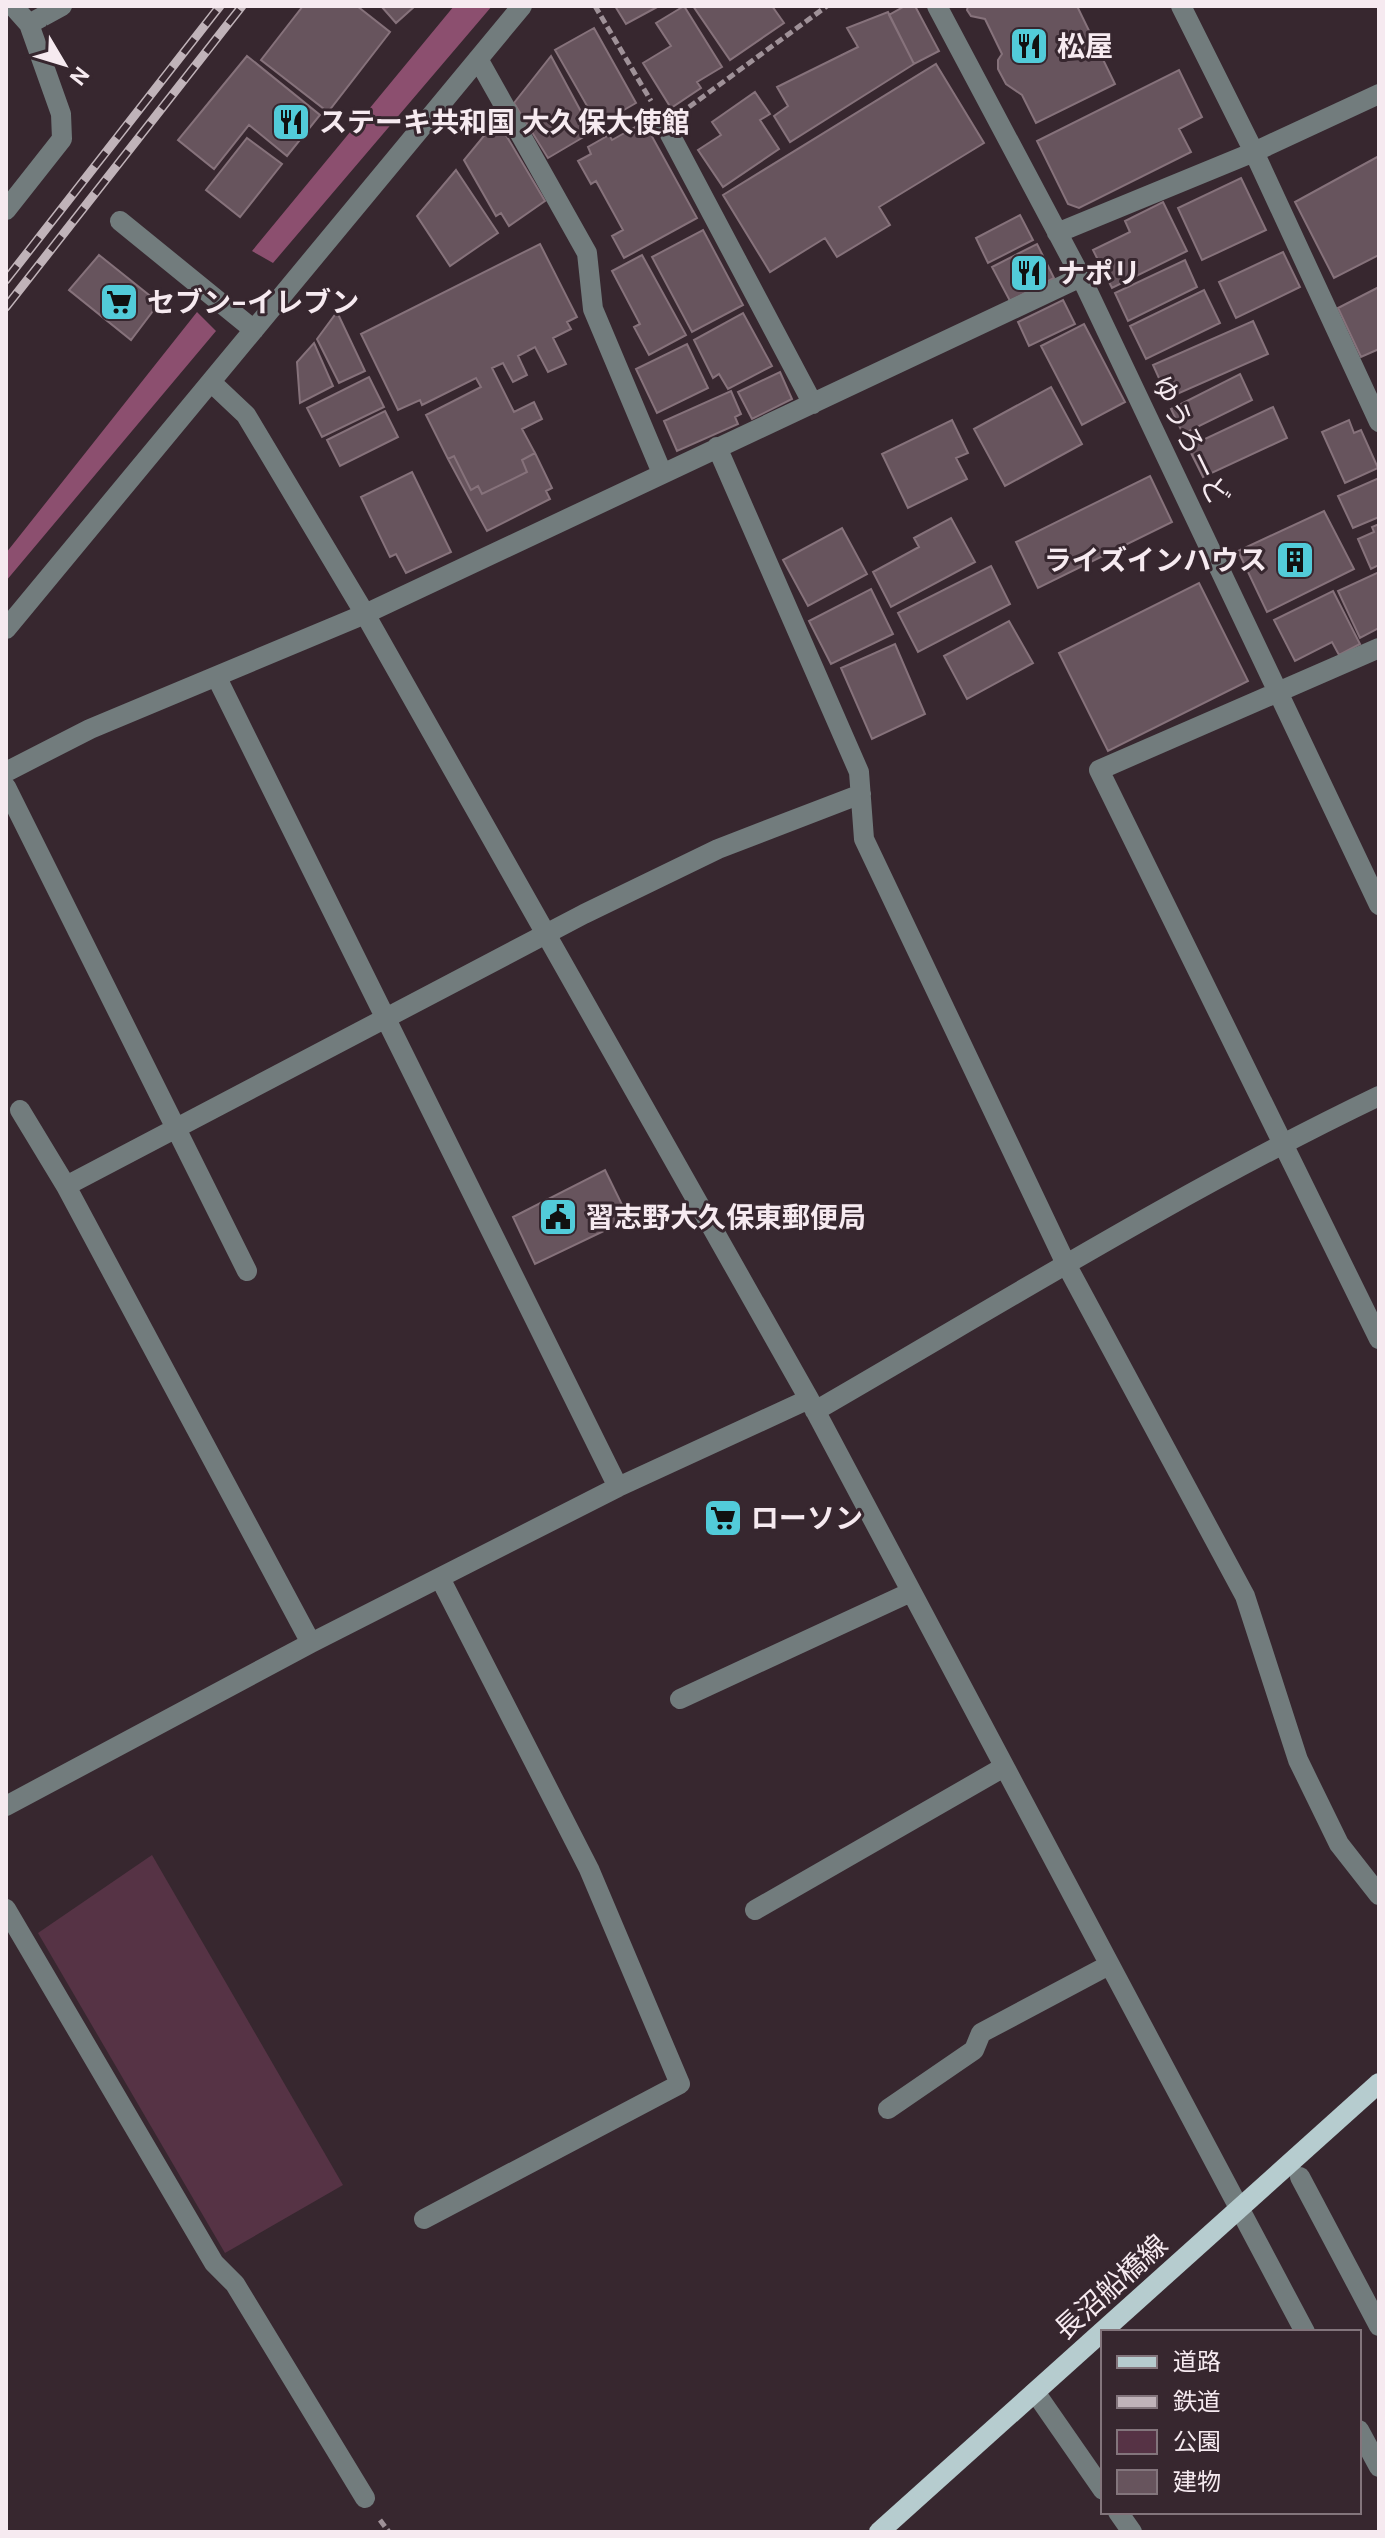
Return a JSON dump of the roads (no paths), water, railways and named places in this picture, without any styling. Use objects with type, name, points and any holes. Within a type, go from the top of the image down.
[{"type":"main road","name":"長沼船橋線","points":[[1104,2330],[1379,2083]]},
{"type":"main road","name":"長沼船橋線","points":[[879,2532],[1101,2333]]},
{"type":"street","points":[[6,210],[62,139],[61,114],[29,24],[13,6]]},
{"type":"street","points":[[29,24],[62,6]]},
{"type":"street","points":[[6,629],[522,6]]},
{"type":"street","name":"ゆうろーど","points":[[937,6],[1081,277],[1379,905]]},
{"type":"street","points":[[1181,6],[1254,152],[1379,422]]},
{"type":"street","points":[[478,59],[587,253],[593,309],[662,473]]},
{"type":"street","points":[[1057,233],[1254,152],[1379,94]]},
{"type":"street","points":[[665,125],[813,404]]},
{"type":"street","points":[[120,221],[254,330]]},
{"type":"street","points":[[6,772],[90,729],[365,614],[1081,277]]},
{"type":"street","points":[[211,382],[246,415],[365,614],[812,1405],[1304,2330]]},
{"type":"street","points":[[717,447],[859,772],[864,839],[1066,1264],[1245,1596],[1298,1760],[1339,1844],[1379,1895]]},
{"type":"street","points":[[1379,648],[1099,770],[1379,1339]]},
{"type":"street","points":[[217,678],[618,1487]]},
{"type":"street","points":[[6,787],[247,1271]]},
{"type":"street","points":[[66,1186],[546,933],[718,849],[861,794]]},
{"type":"street","points":[[6,1806],[311,1643],[618,1487],[812,1405],[1282,1142],[1379,1096]]},
{"type":"street","points":[[20,1110],[66,1186],[311,1643]]},
{"type":"street","points":[[424,2219],[680,2084],[589,1869],[440,1578]]},
{"type":"street","points":[[680,1699],[911,1592]]},
{"type":"street","points":[[755,1910],[1004,1767]]},
{"type":"street","points":[[6,1909],[214,2263],[235,2284],[365,2498]]},
{"type":"street","points":[[888,2109],[974,2050],[981,2033],[1109,1965]]},
{"type":"street","points":[[1300,2177],[1379,2326]]},
{"type":"street","points":[[1035,2392],[1101,2487]]},
{"type":"street","points":[[1361,2434],[1379,2467]]},
{"type":"street","points":[[1119,2514],[1132,2532]]},
{"type":"railway","points":[[6,280],[220,6]]},
{"type":"railway","points":[[6,307],[242,6]]},
{"type":"place","name":"松屋","points":[[1029,46]]},
{"type":"place","name":"ステーキ共和国 大久保大使館","points":[[291,122]]},
{"type":"place","name":"ナポリ","points":[[1029,273]]},
{"type":"place","name":"セブン-イレブン","points":[[119,302]]},
{"type":"place","name":"ライズインハウス","points":[[1295,560]]},
{"type":"place","name":"習志野大久保東郵便局","points":[[558,1217]]},
{"type":"place","name":"ローソン","points":[[723,1518]]}]
